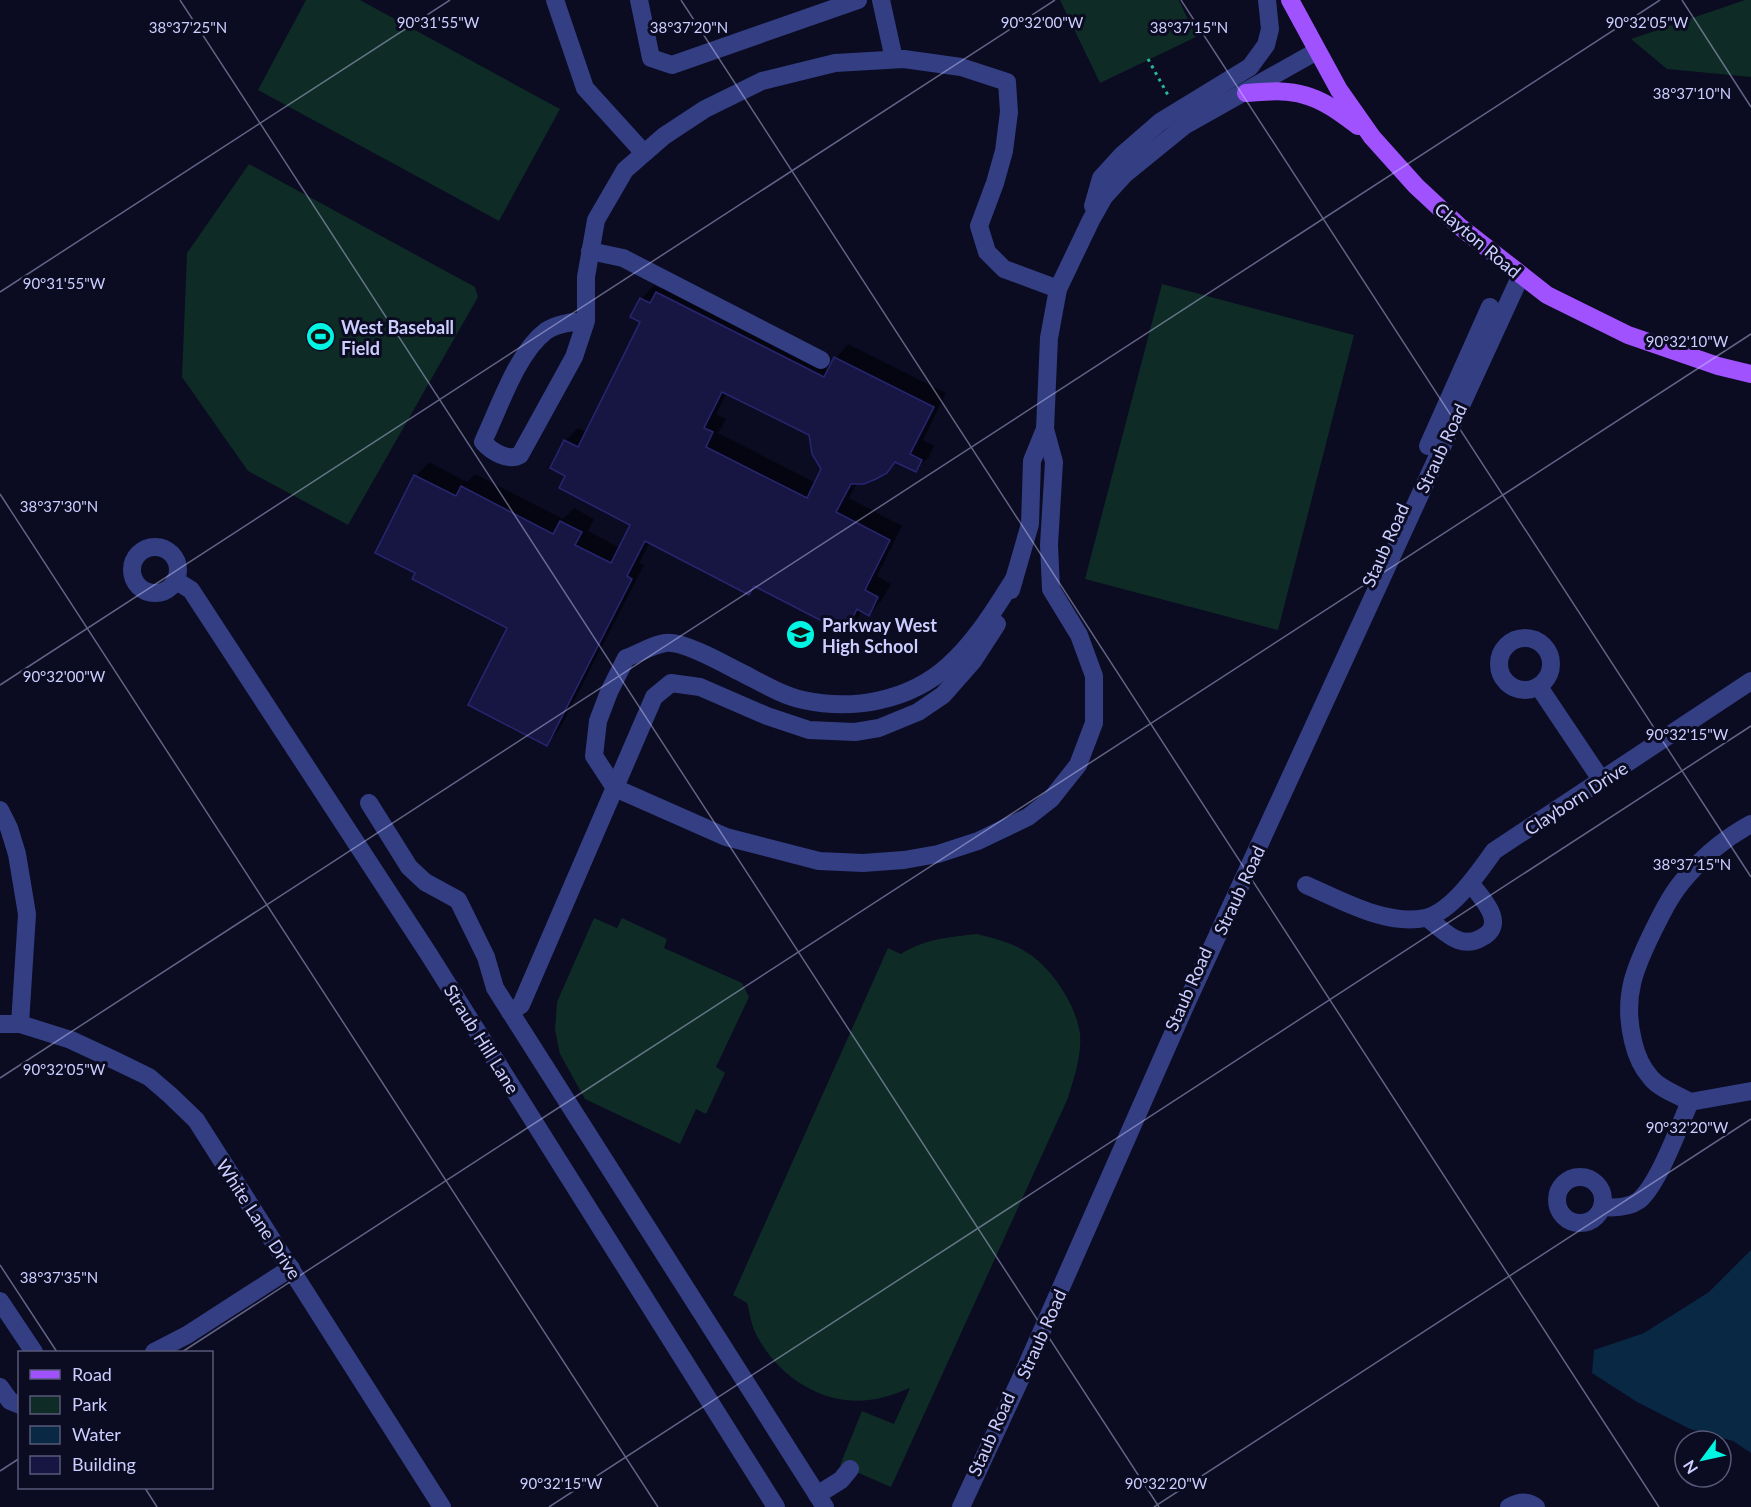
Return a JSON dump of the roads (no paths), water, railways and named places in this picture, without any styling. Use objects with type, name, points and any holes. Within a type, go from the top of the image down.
[{"type":"main road","name":"Clayton Road","points":[[1290,0],[1339,90],[1370,135],[1424,194],[1459,226],[1547,295],[1628,335],[1718,366],[1751,374]]},
{"type":"main road","points":[[1246,93],[1282,92],[1304,95],[1338,111],[1370,135]]},
{"type":"street","points":[[555,0],[585,88],[645,153]]},
{"type":"street","points":[[639,0],[651,58],[672,65],[807,8],[858,0]]},
{"type":"street","points":[[881,0],[894,59]]},
{"type":"street","points":[[1091,220],[1101,178],[1122,155],[1160,122],[1250,67],[1265,48],[1268,37],[1270,29],[1267,0]]},
{"type":"street","points":[[1014,579],[976,635],[947,667],[924,683],[896,696],[865,704],[832,705],[801,700],[695,650],[666,642],[627,658],[609,692],[598,722],[594,756],[615,788],[726,837],[819,861],[863,863],[904,860],[938,854],[978,842],[1028,817],[1051,799],[1078,765],[1095,723],[1094,676],[1079,635],[1050,589],[1049,545],[1054,462],[1045,429],[1049,338],[1058,289],[1104,197],[1125,174],[1184,126],[1317,51]]},
{"type":"street","points":[[586,321],[565,323],[548,330],[532,345],[486,435],[483,442],[488,447],[509,458],[520,455],[574,357],[586,321],[586,277],[596,220],[625,170],[664,136],[705,109],[762,81],[835,63],[894,59],[961,67],[1007,82],[1009,112],[1004,151],[979,226],[987,252],[1004,269],[1058,289]]},
{"type":"street","points":[[590,251],[622,258],[821,360]]},
{"type":"street","name":"Straub Road","points":[[960,1507],[1026,1367],[1186,1004],[1521,275]]},
{"type":"street","name":"Staub Road","points":[[960,1507],[1490,307]]},
{"type":"street","points":[[510,1012],[520,1005],[654,698],[671,683],[700,687],[767,716],[809,730],[855,732],[879,728],[918,712],[943,695],[967,669],[986,643],[1003,613],[1030,524],[1032,461],[1045,429]]},
{"type":"street","name":"Straub Hill Lane","points":[[176,580],[191,590],[428,953],[776,1507]]},
{"type":"street","name":"Clayborn Drive","points":[[1427,918],[1444,908],[1471,884],[1494,851],[1751,681]]},
{"type":"street","points":[[1539,687],[1602,781]]},
{"type":"street","points":[[369,803],[409,867],[425,882],[458,900],[486,957],[495,987],[510,1012],[821,1501],[850,1469]]},
{"type":"street","points":[[0,810],[9,828],[16,854],[27,914],[20,1024]]},
{"type":"street","points":[[1751,824],[1718,846],[1686,876],[1667,903],[1632,979],[1628,1000],[1628,1020],[1634,1046],[1641,1064],[1652,1080],[1690,1102],[1751,1091]]},
{"type":"street","points":[[1306,885],[1371,913],[1405,919],[1427,918],[1460,941],[1470,942],[1487,935],[1493,927],[1493,916],[1486,902],[1471,884]]},
{"type":"street","name":"White Lane Drive","points":[[0,1024],[20,1024],[71,1040],[149,1077],[196,1120],[442,1507]]},
{"type":"street","points":[[1602,1207],[1619,1208],[1637,1202],[1650,1189],[1690,1102]]},
{"type":"street","points":[[158,1351],[187,1335],[291,1268]]},
{"type":"street","points":[[0,1301],[33,1351]]},
{"type":"street","points":[[0,1387],[10,1401],[18,1404]]},
{"type":"street","points":[[1509,1507],[1525,1502],[1536,1507]]},
{"type":"water","points":[[1751,1250],[1751,1453],[1733,1441],[1733,1429],[1690,1429],[1637,1402],[1592,1373],[1594,1350],[1644,1333],[1709,1292]]},
{"type":"place","name":"West Baseball Field","points":[[320,337]]},
{"type":"place","name":"Parkway West High School","points":[[801,635]]}]
